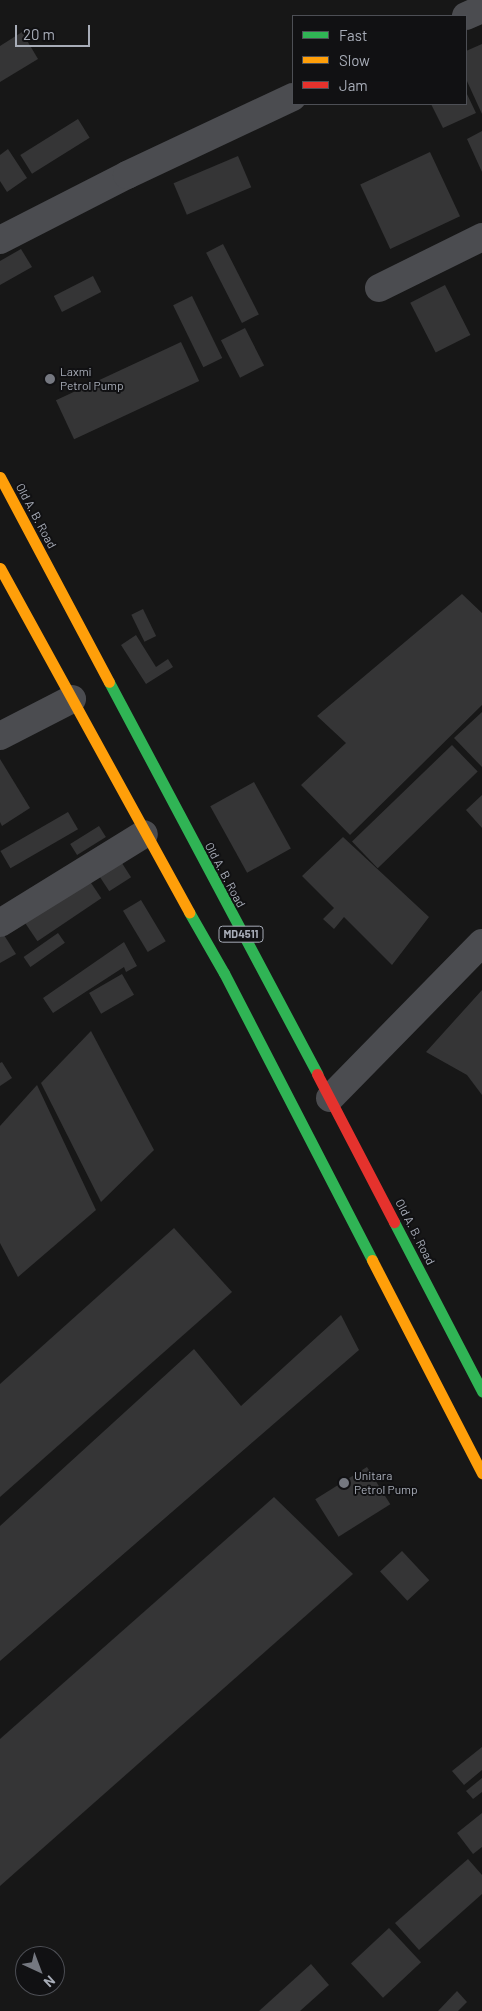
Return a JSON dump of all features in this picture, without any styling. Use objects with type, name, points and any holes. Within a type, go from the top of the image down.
[{"type":"main road","name":"Old A. B. Road","points":[[0,477],[330,1098],[482,1391]]},
{"type":"main road","name":"MD4511","points":[[0,568],[144,834],[224,973],[482,1473]]},
{"type":"street","points":[[467,16],[482,9]]},
{"type":"street","points":[[0,240],[127,175],[292,97]]},
{"type":"street","points":[[379,288],[482,237]]},
{"type":"street","points":[[0,736],[72,699]]},
{"type":"street","points":[[0,923],[144,834]]},
{"type":"street","points":[[330,1098],[482,944]]},
{"type":"building","points":[[22,32],[38,59],[0,82],[0,46]]},
{"type":"building","points":[[482,44],[482,114],[467,81],[467,51]]},
{"type":"building","points":[[467,94],[476,113],[443,128],[432,105],[467,105]]},
{"type":"building","points":[[78,119],[90,138],[32,174],[20,155]]},
{"type":"building","points":[[482,131],[482,172],[467,139]]},
{"type":"building","points":[[8,149],[27,178],[7,192],[0,181],[0,155]]},
{"type":"building","points":[[430,152],[460,216],[390,249],[360,185]]},
{"type":"building","points":[[238,156],[251,187],[187,215],[174,183]]},
{"type":"building","points":[[223,244],[259,314],[242,323],[206,253]]},
{"type":"building","points":[[21,249],[32,267],[0,285],[0,261]]},
{"type":"building","points":[[93,276],[101,292],[62,312],[54,296]]},
{"type":"building","points":[[445,285],[470,335],[436,353],[410,303]]},
{"type":"building","points":[[192,296],[222,358],[203,367],[173,305]]},
{"type":"building","points":[[245,328],[264,365],[240,378],[221,340]]},
{"type":"building","points":[[181,342],[199,381],[74,439],[56,400]]},
{"type":"building","points":[[462,594],[482,613],[482,705],[350,835],[301,785],[346,743],[317,716]]},
{"type":"building","points":[[143,609],[156,636],[144,642],[131,615]]},
{"type":"building","points":[[136,635],[156,667],[168,659],[173,667],[146,684],[121,645]]},
{"type":"building","points":[[482,712],[482,767],[454,738]]},
{"type":"building","points":[[452,745],[478,772],[378,868],[352,842]]},
{"type":"building","points":[[0,759],[30,808],[2,826],[0,822]]},
{"type":"building","points":[[254,782],[291,848],[247,873],[210,806]]},
{"type":"building","points":[[482,795],[482,828],[466,810]]},
{"type":"building","points":[[68,812],[78,829],[10,868],[0,851]]},
{"type":"building","points":[[99,826],[106,837],[77,855],[70,844]]},
{"type":"building","points":[[343,837],[429,917],[392,965],[344,917],[334,929],[323,919],[334,908],[302,876]]},
{"type":"building","points":[[118,857],[131,877],[109,891],[96,871]]},
{"type":"building","points":[[89,880],[101,898],[37,941],[25,923]]},
{"type":"building","points":[[141,900],[166,941],[148,952],[123,911]]},
{"type":"building","points":[[58,933],[65,943],[30,967],[24,957]]},
{"type":"building","points":[[4,935],[16,954],[0,963],[0,937]]},
{"type":"building","points":[[124,942],[137,966],[126,972],[124,967],[53,1013],[43,998]]},
{"type":"building","points":[[122,974],[134,995],[101,1014],[89,993]]},
{"type":"building","points":[[482,990],[482,1095],[467,1075],[426,1052]]},
{"type":"building","points":[[91,1031],[154,1150],[101,1202],[41,1083]]},
{"type":"building","points":[[2,1062],[12,1078],[0,1086],[0,1063]]},
{"type":"building","points":[[37,1085],[96,1210],[18,1277],[0,1243],[0,1126]]},
{"type":"building","points":[[174,1228],[232,1292],[0,1497],[0,1384]]},
{"type":"building","points":[[341,1315],[359,1350],[0,1661],[0,1526],[194,1349],[241,1406]]},
{"type":"building","points":[[367,1467],[390,1504],[339,1537],[315,1499]]},
{"type":"building","points":[[274,1497],[353,1574],[0,1886],[0,1739]]},
{"type":"building","points":[[402,1551],[429,1580],[407,1601],[380,1571]]},
{"type":"building","points":[[482,1747],[482,1770],[464,1785],[452,1771]]},
{"type":"building","points":[[482,1778],[482,1792],[473,1799],[466,1791]]},
{"type":"building","points":[[482,1813],[482,1847],[473,1854],[457,1833]]},
{"type":"building","points":[[468,1859],[482,1875],[482,1894],[419,1950],[395,1923]]},
{"type":"building","points":[[389,1928],[421,1962],[383,1998],[351,1963]]},
{"type":"building","points":[[311,1964],[329,1985],[300,2011],[259,2011]]},
{"type":"building","points":[[457,1991],[467,2002],[458,2011],[438,2011]]},
{"type":"traffic: fast","points":[[109,682],[317,1074]]},
{"type":"traffic: fast","points":[[189,912],[224,973],[372,1260]]},
{"type":"traffic: fast","points":[[394,1222],[482,1391]]},
{"type":"traffic: slow","points":[[0,477],[109,682]]},
{"type":"traffic: slow","points":[[0,568],[189,912]]},
{"type":"traffic: slow","points":[[372,1260],[482,1473]]},
{"type":"traffic: jam","points":[[317,1074],[394,1222]]},
{"type":"place","name":"Laxmi Petrol Pump","points":[[50,379]]},
{"type":"place","name":"Unitara Petrol Pump","points":[[344,1483]]}]
